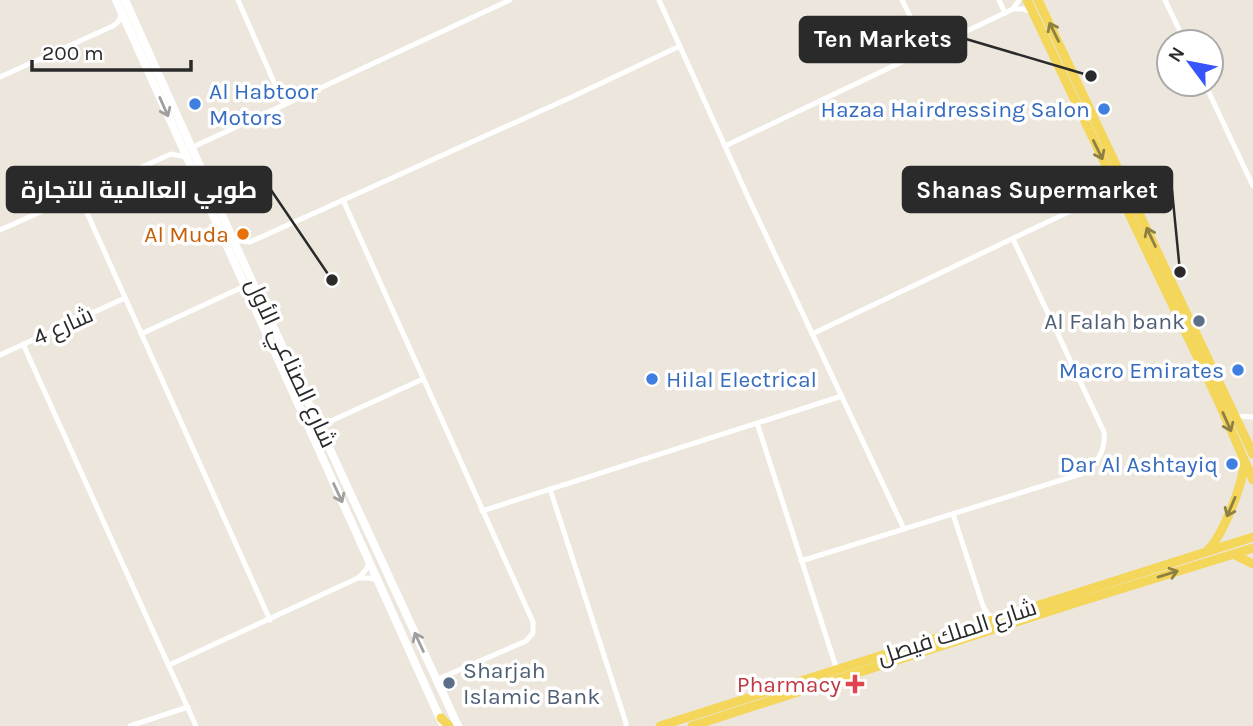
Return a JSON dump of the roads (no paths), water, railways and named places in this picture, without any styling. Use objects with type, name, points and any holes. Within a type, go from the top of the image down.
[{"type":"main road","name":"شارع الصناعي الأول","points":[[116,0],[442,722]]},
{"type":"main road","name":"شارع الصناعي الأول","points":[[125,0],[458,726]]},
{"type":"main road","points":[[1027,0],[1216,396],[1249,457],[1221,533],[1208,550]]},
{"type":"main road","points":[[1038,0],[1236,416],[1249,423],[1249,457],[1253,480]]},
{"type":"main road","name":"شارع الملك فيصل","points":[[660,726],[1253,537]]},
{"type":"main road","name":"شارع الملك فيصل","points":[[692,726],[1253,548]]},
{"type":"main road","points":[[1233,554],[1253,564]]},
{"type":"main road","points":[[442,722],[449,726]]},
{"type":"street","points":[[237,0],[284,105]]},
{"type":"street","points":[[193,147],[510,0]]},
{"type":"street","points":[[659,0],[904,529]]},
{"type":"street","points":[[902,0],[927,50]]},
{"type":"street","points":[[999,0],[1005,13]]},
{"type":"street","points":[[1013,9],[1019,0]]},
{"type":"street","points":[[1165,0],[1178,28]]},
{"type":"street","points":[[725,146],[1013,9],[1032,11]]},
{"type":"street","points":[[0,77],[113,26],[122,13]]},
{"type":"street","points":[[113,26],[131,33]]},
{"type":"street","points":[[241,257],[250,242],[680,46]]},
{"type":"street","points":[[1212,98],[1253,186]]},
{"type":"street","points":[[171,154],[178,139]]},
{"type":"street","points":[[0,230],[171,154],[187,157]]},
{"type":"street","points":[[812,334],[1117,189]]},
{"type":"street","points":[[79,195],[270,620]]},
{"type":"street","points":[[343,200],[533,622],[533,633],[526,641],[436,680]]},
{"type":"street","points":[[801,561],[1086,472],[1096,464],[1104,443],[1103,429],[1013,239]]},
{"type":"street","points":[[234,240],[250,242]]},
{"type":"street","points":[[141,334],[245,286]]},
{"type":"street","name":"شارع 4","points":[[0,355],[125,298]]},
{"type":"street","points":[[23,344],[196,726]]},
{"type":"street","points":[[320,426],[423,379]]},
{"type":"street","points":[[482,511],[842,396]]},
{"type":"street","points":[[1236,416],[1249,423]]},
{"type":"street","points":[[757,423],[837,671]]},
{"type":"street","points":[[550,489],[627,725]]},
{"type":"street","points":[[953,514],[983,606],[995,620]]},
{"type":"street","points":[[169,665],[358,578],[369,562]]},
{"type":"street","points":[[358,578],[377,580]]},
{"type":"street","points":[[979,625],[983,606]]},
{"type":"street","points":[[130,726],[188,707]]},
{"type":"street","points":[[723,726],[729,713]]},
{"type":"street","points":[[706,721],[716,726]]},
{"type":"place","name":"Ten Markets","points":[[1091,76]]},
{"type":"place","name":"Al Habtoor Motors","points":[[195,104]]},
{"type":"place","name":"Hazaa Hairdressing Salon","points":[[1104,109]]},
{"type":"place","name":"Al Muda","points":[[243,234]]},
{"type":"place","name":"Shanas Supermarket","points":[[1180,272]]},
{"type":"place","name":"طوبي العالمية للتجارة","points":[[332,280]]},
{"type":"place","name":"Al Falah bank","points":[[1199,321]]},
{"type":"place","name":"Macro Emirates","points":[[1238,370]]},
{"type":"place","name":"Hilal Electrical","points":[[652,379]]},
{"type":"place","name":"Dar Al Ashtayiq","points":[[1232,464]]},
{"type":"place","name":"Sharjah Islamic Bank","points":[[449,683]]},
{"type":"place","name":"Pharmacy","points":[[855,684]]}]
